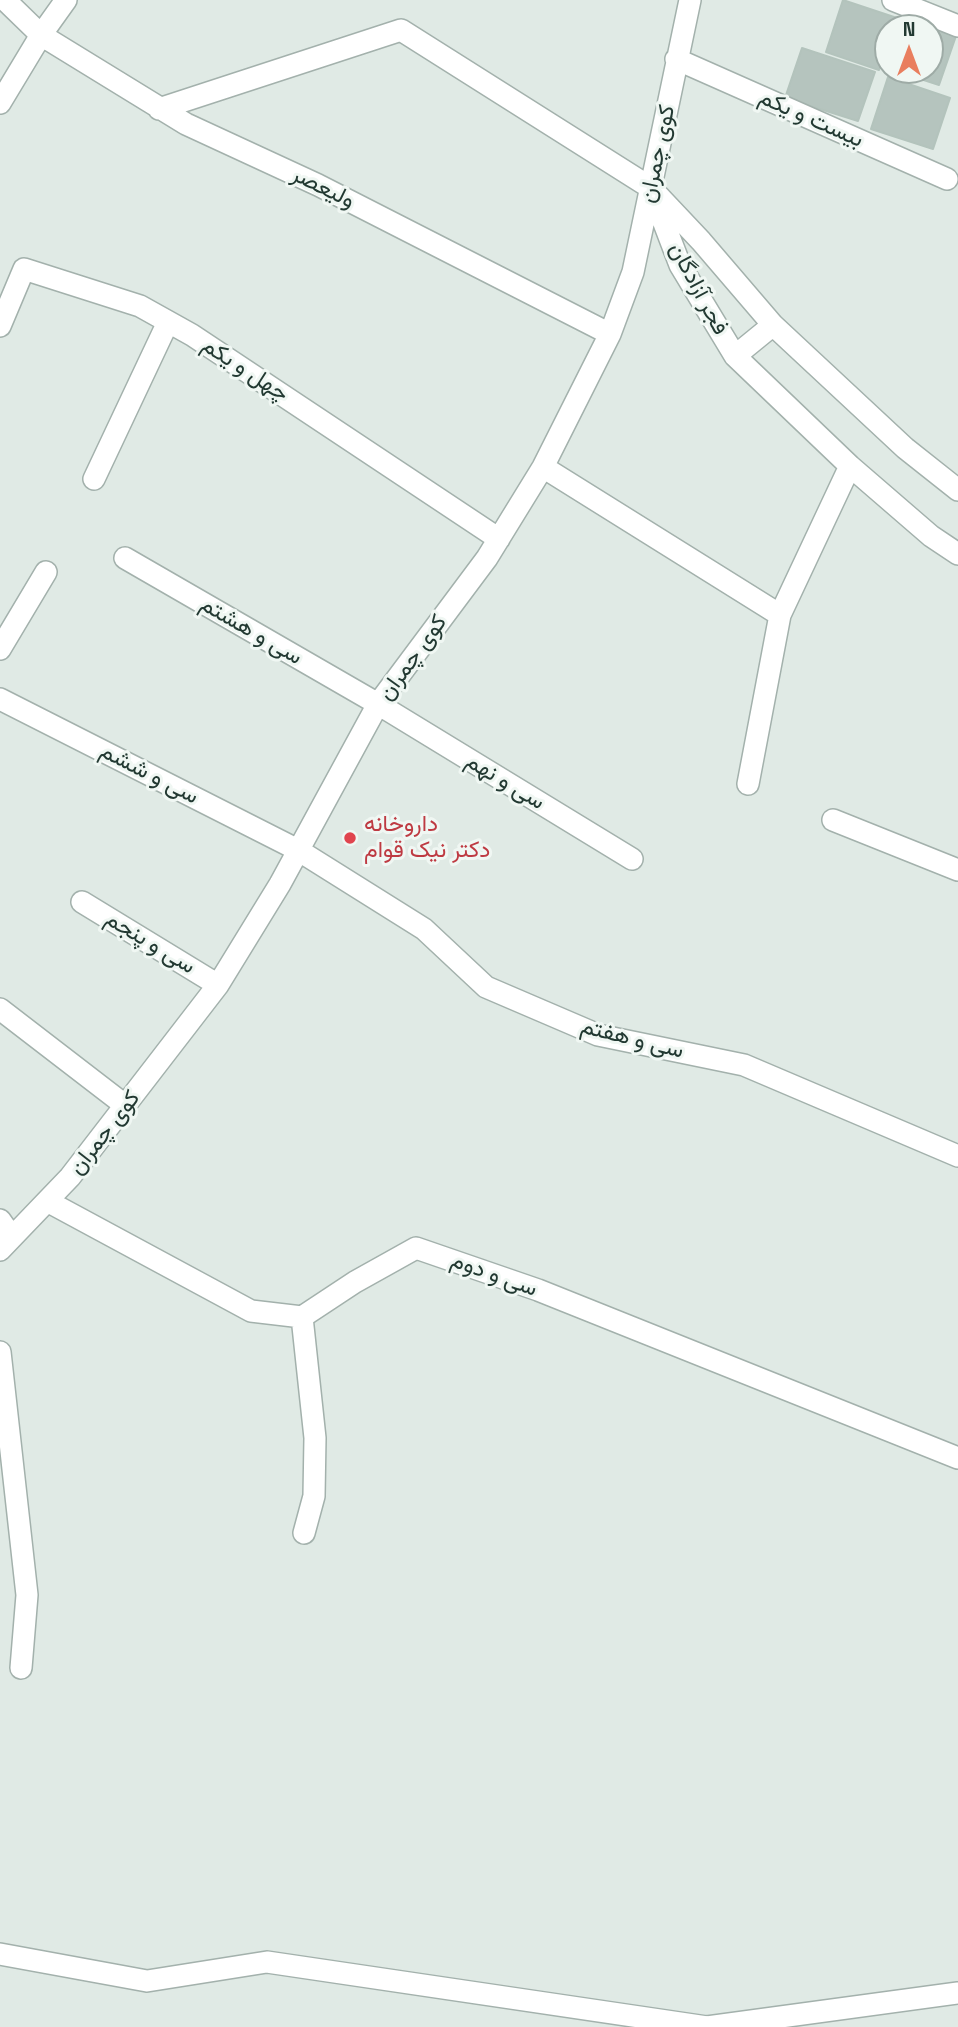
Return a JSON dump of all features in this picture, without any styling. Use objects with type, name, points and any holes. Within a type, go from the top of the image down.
[{"type":"street","name":"ولیعصر","points":[[5,0],[41,35],[186,124],[318,185],[610,334]]},
{"type":"street","points":[[0,103],[41,35],[66,0]]},
{"type":"street","name":"کوی چمران","points":[[4,1236],[47,1201],[70,1177],[219,985],[378,705],[499,539],[543,467],[610,334],[633,272],[690,0]]},
{"type":"street","points":[[893,0],[958,26]]},
{"type":"street","points":[[159,109],[401,30],[651,188]]},
{"type":"street","name":"بیست و یکم","points":[[676,59],[947,179]]},
{"type":"street","name":"فجر آزادگان","points":[[651,188],[773,325],[905,448],[958,491]]},
{"type":"street","name":"فجر آزادگان","points":[[651,188],[680,264],[736,356],[850,466],[931,536],[958,554]]},
{"type":"street","name":"چهل و یکم","points":[[0,326],[24,269],[140,306],[192,335],[499,539]]},
{"type":"street","points":[[94,479],[167,322]]},
{"type":"street","points":[[736,356],[773,325]]},
{"type":"street","points":[[748,784],[780,615],[850,466]]},
{"type":"street","points":[[543,467],[780,615]]},
{"type":"street","name":"سی و هشتم","points":[[125,558],[378,705]]},
{"type":"street","points":[[0,649],[46,572]]},
{"type":"street","name":"سی و ششم","points":[[0,699],[298,850]]},
{"type":"street","name":"سی و نهم","points":[[378,705],[632,859]]},
{"type":"street","points":[[833,820],[958,870]]},
{"type":"street","name":"سی و هفتم","points":[[298,850],[424,929],[486,987],[598,1035],[744,1065],[958,1156]]},
{"type":"street","name":"سی و پنجم","points":[[82,902],[219,985]]},
{"type":"street","points":[[0,1009],[126,1106]]},
{"type":"street","points":[[47,1201],[251,1311],[302,1317],[315,1438],[314,1496],[304,1533]]},
{"type":"street","name":"سی و دوم","points":[[302,1317],[355,1282],[416,1248],[538,1290],[958,1458]]},
{"type":"street","points":[[0,1352],[27,1595],[21,1668]]},
{"type":"street","points":[[0,1954],[146,1981],[267,1962],[707,2027],[958,1993]]},
{"type":"building","points":[[843,0],[885,14],[874,14],[874,68],[826,52]]},
{"type":"building","points":[[944,32],[956,36],[944,71]]},
{"type":"building","points":[[802,48],[874,72],[858,121],[785,98]]},
{"type":"building","points":[[886,84],[909,84],[950,98],[933,149],[871,129]]},
{"type":"place","name":"داروخانه دکتر نیک قوام","points":[[350,838]]}]
